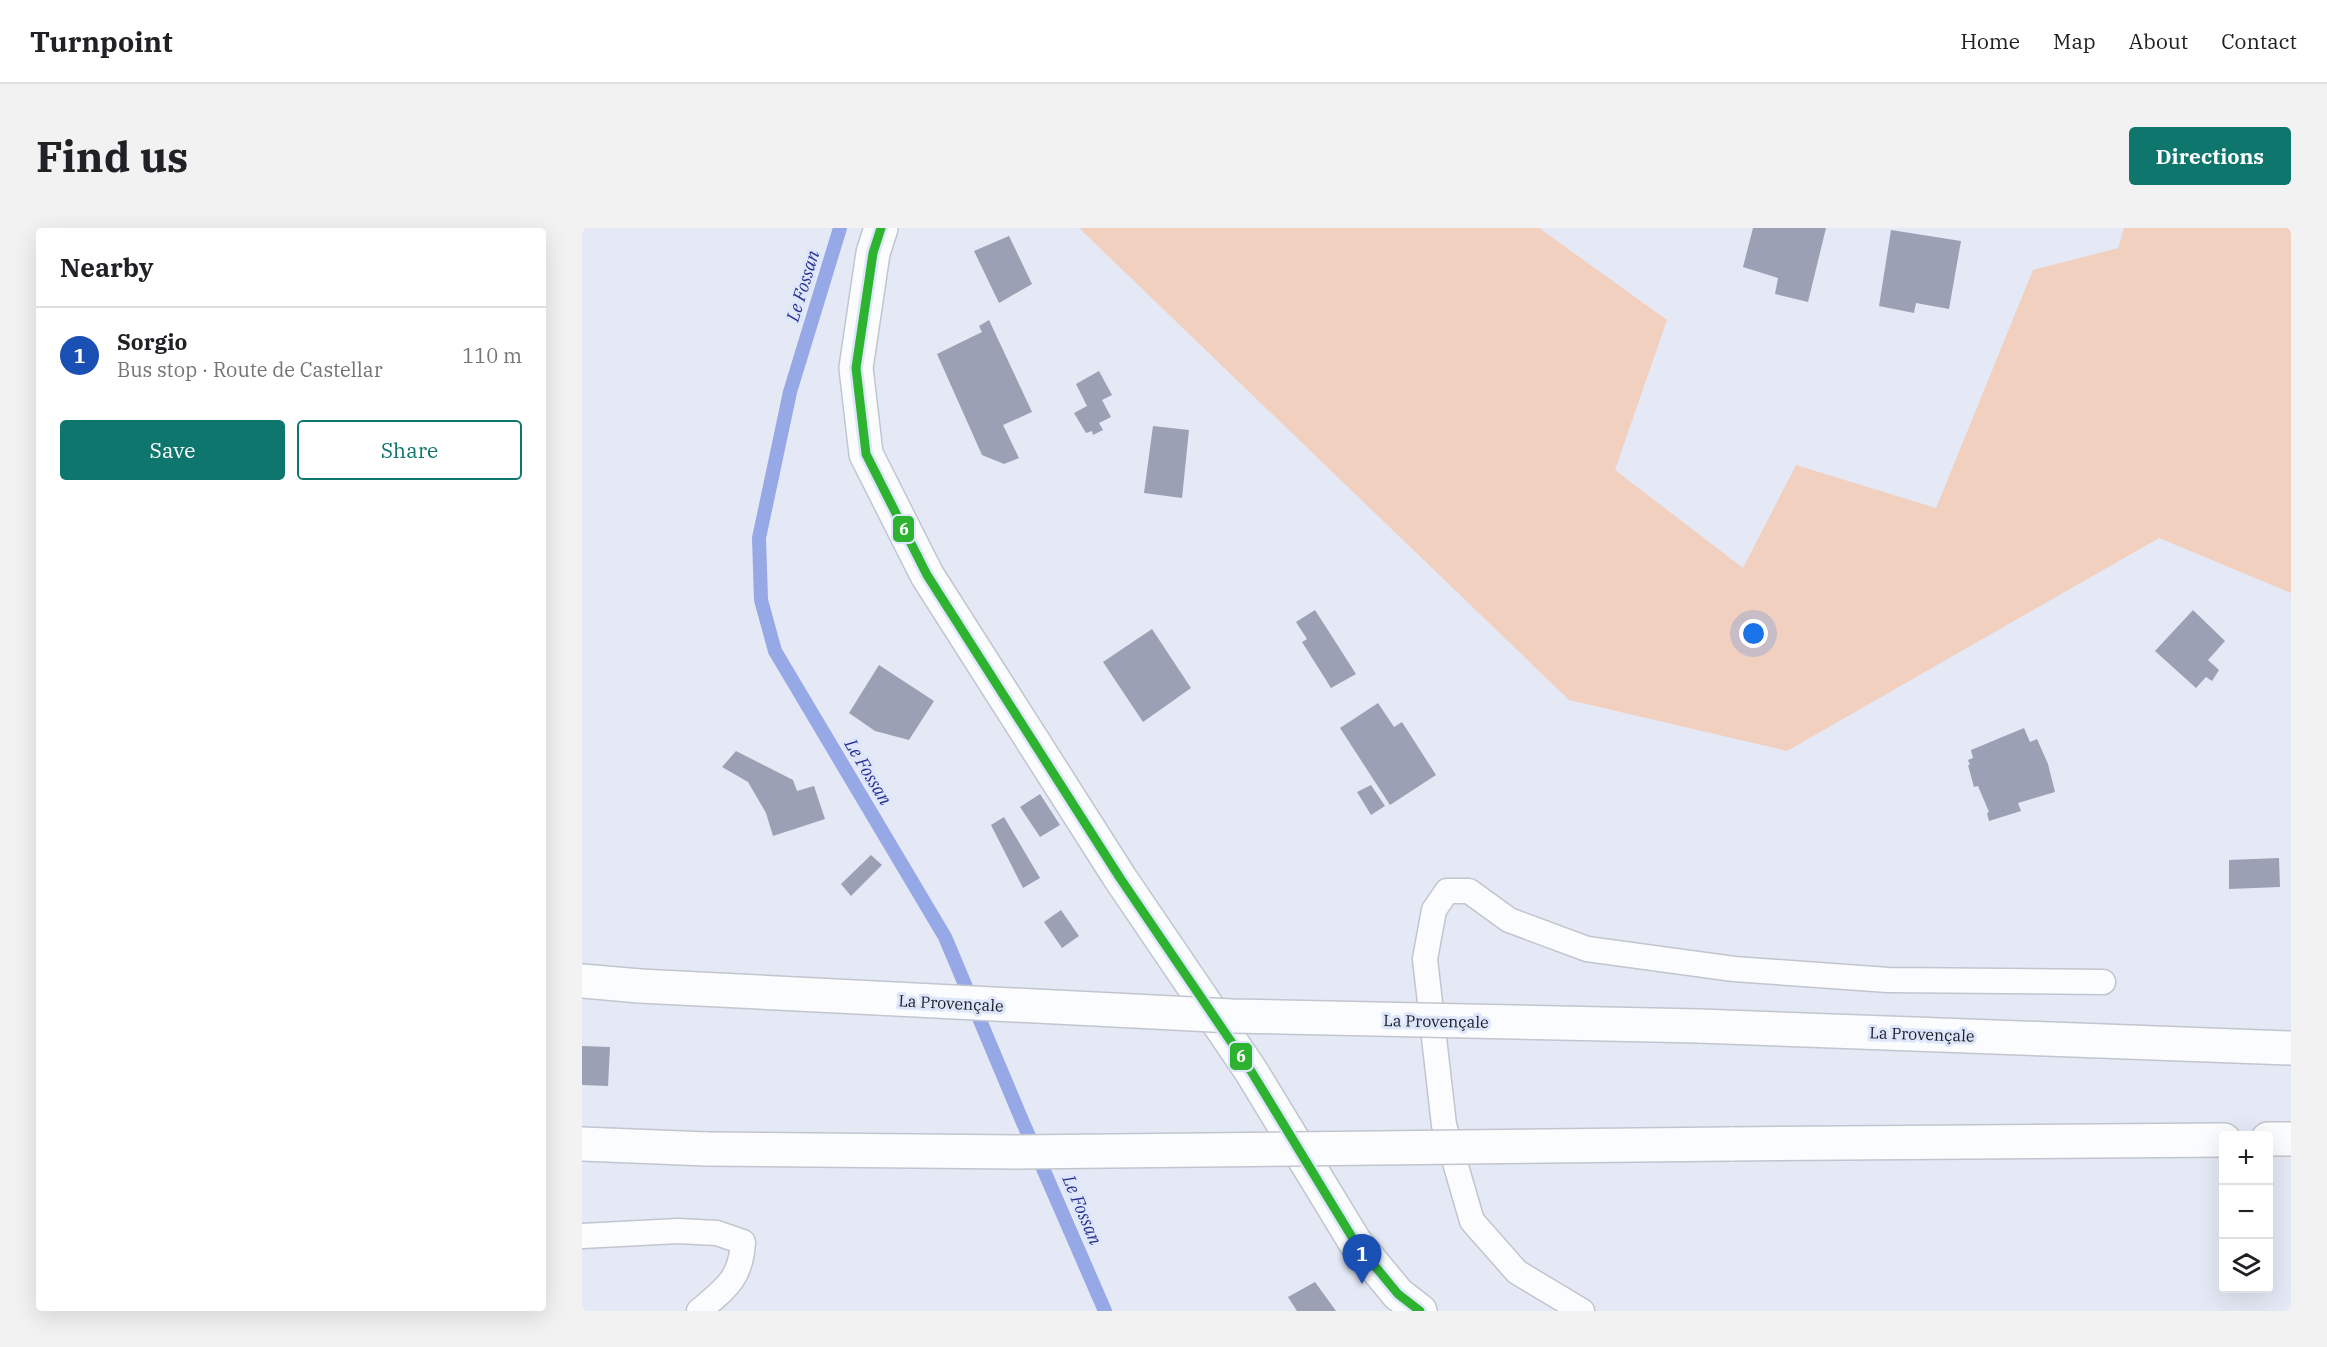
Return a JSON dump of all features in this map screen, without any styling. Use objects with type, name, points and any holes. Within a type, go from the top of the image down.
[{"type":"main road","points":[[881,228],[873,253],[856,368],[866,454],[927,575],[1120,878],[1251,1071],[1355,1242],[1398,1294],[1420,1311]]},
{"type":"main road","name":"La Provençale","points":[[582,981],[640,986],[1232,1016],[1699,1026],[2291,1048]]},
{"type":"main road","points":[[2273,1139],[2291,1139]]},
{"type":"main road","points":[[582,1144],[707,1149],[1017,1152],[2219,1140]]},
{"type":"lane","points":[[1582,1311],[1517,1272],[1472,1221],[1444,1125],[1425,959],[1434,910],[1447,891],[1469,891],[1509,920],[1587,949],[1723,968],[1888,980],[2103,982]]},
{"type":"lane","points":[[582,1236],[678,1231],[717,1233],[743,1242],[742,1260],[732,1282],[699,1311]]},
{"type":"shaded area","points":[[1079,228],[1539,228],[1667,320],[1615,470],[1743,568],[1796,465],[1936,508],[2033,270],[2118,248],[2124,228],[2291,228],[2291,593],[2159,538],[1787,751],[1569,700]]},
{"type":"building","points":[[1753,228],[1826,228],[1808,302],[1775,294],[1778,278],[1743,267]]},
{"type":"building","points":[[1891,230],[1961,241],[1949,309],[1916,303],[1914,313],[1879,306]]},
{"type":"building","points":[[1009,236],[1032,284],[999,303],[974,251]]},
{"type":"building","points":[[989,320],[1032,412],[1003,425],[1019,458],[1004,464],[982,455],[937,354],[982,332],[979,326]]},
{"type":"building","points":[[1099,371],[1112,395],[1102,400],[1111,417],[1099,423],[1103,430],[1093,435],[1092,431],[1086,433],[1074,413],[1087,406],[1076,384]]},
{"type":"building","points":[[1153,426],[1189,430],[1182,498],[1144,493]]},
{"type":"building","points":[[1315,610],[1356,674],[1331,688],[1302,642],[1307,639],[1296,622]]},
{"type":"building","points":[[2193,610],[2225,641],[2208,660],[2219,670],[2212,681],[2206,677],[2196,688],[2155,651]]},
{"type":"building","points":[[1152,629],[1191,688],[1143,722],[1103,662]]},
{"type":"building","points":[[879,665],[934,701],[909,740],[875,731],[849,713]]},
{"type":"building","points":[[1378,703],[1394,727],[1402,722],[1436,775],[1390,805],[1340,728]]},
{"type":"building","points":[[2024,728],[2030,742],[2037,739],[2048,764],[2055,792],[2018,803],[2021,811],[1989,821],[1987,813],[1989,812],[1978,786],[1974,787],[1968,765],[1970,765],[1968,760],[1973,758],[1971,750]]},
{"type":"building","points":[[736,751],[793,780],[797,791],[814,786],[825,819],[773,836],[766,813],[748,782],[722,767]]},
{"type":"building","points":[[1371,785],[1385,806],[1371,815],[1357,792]]},
{"type":"building","points":[[1040,794],[1060,825],[1040,837],[1020,807]]},
{"type":"building","points":[[1004,817],[1040,878],[1023,888],[991,825]]},
{"type":"building","points":[[871,855],[882,865],[851,896],[841,884]]},
{"type":"building","points":[[2279,858],[2280,887],[2229,889],[2229,860]]},
{"type":"building","points":[[1061,910],[1079,936],[1062,948],[1044,922]]},
{"type":"building","points":[[582,1046],[610,1047],[608,1086],[582,1085]]},
{"type":"building","points":[[1315,1282],[1336,1311],[1297,1311],[1288,1297]]},
{"type":"waterway","name":"Le Fossan","points":[[840,228],[790,392],[759,538],[761,600],[775,651],[945,937],[1105,1311]]},
{"type":"transit line","name":"6","points":[[881,228],[873,253],[856,368],[866,454],[927,575],[1120,878],[1251,1071],[1355,1242],[1398,1294],[1420,1311]]},
{"type":"place","name":"Sorgio","points":[[1362,1284]]}]
